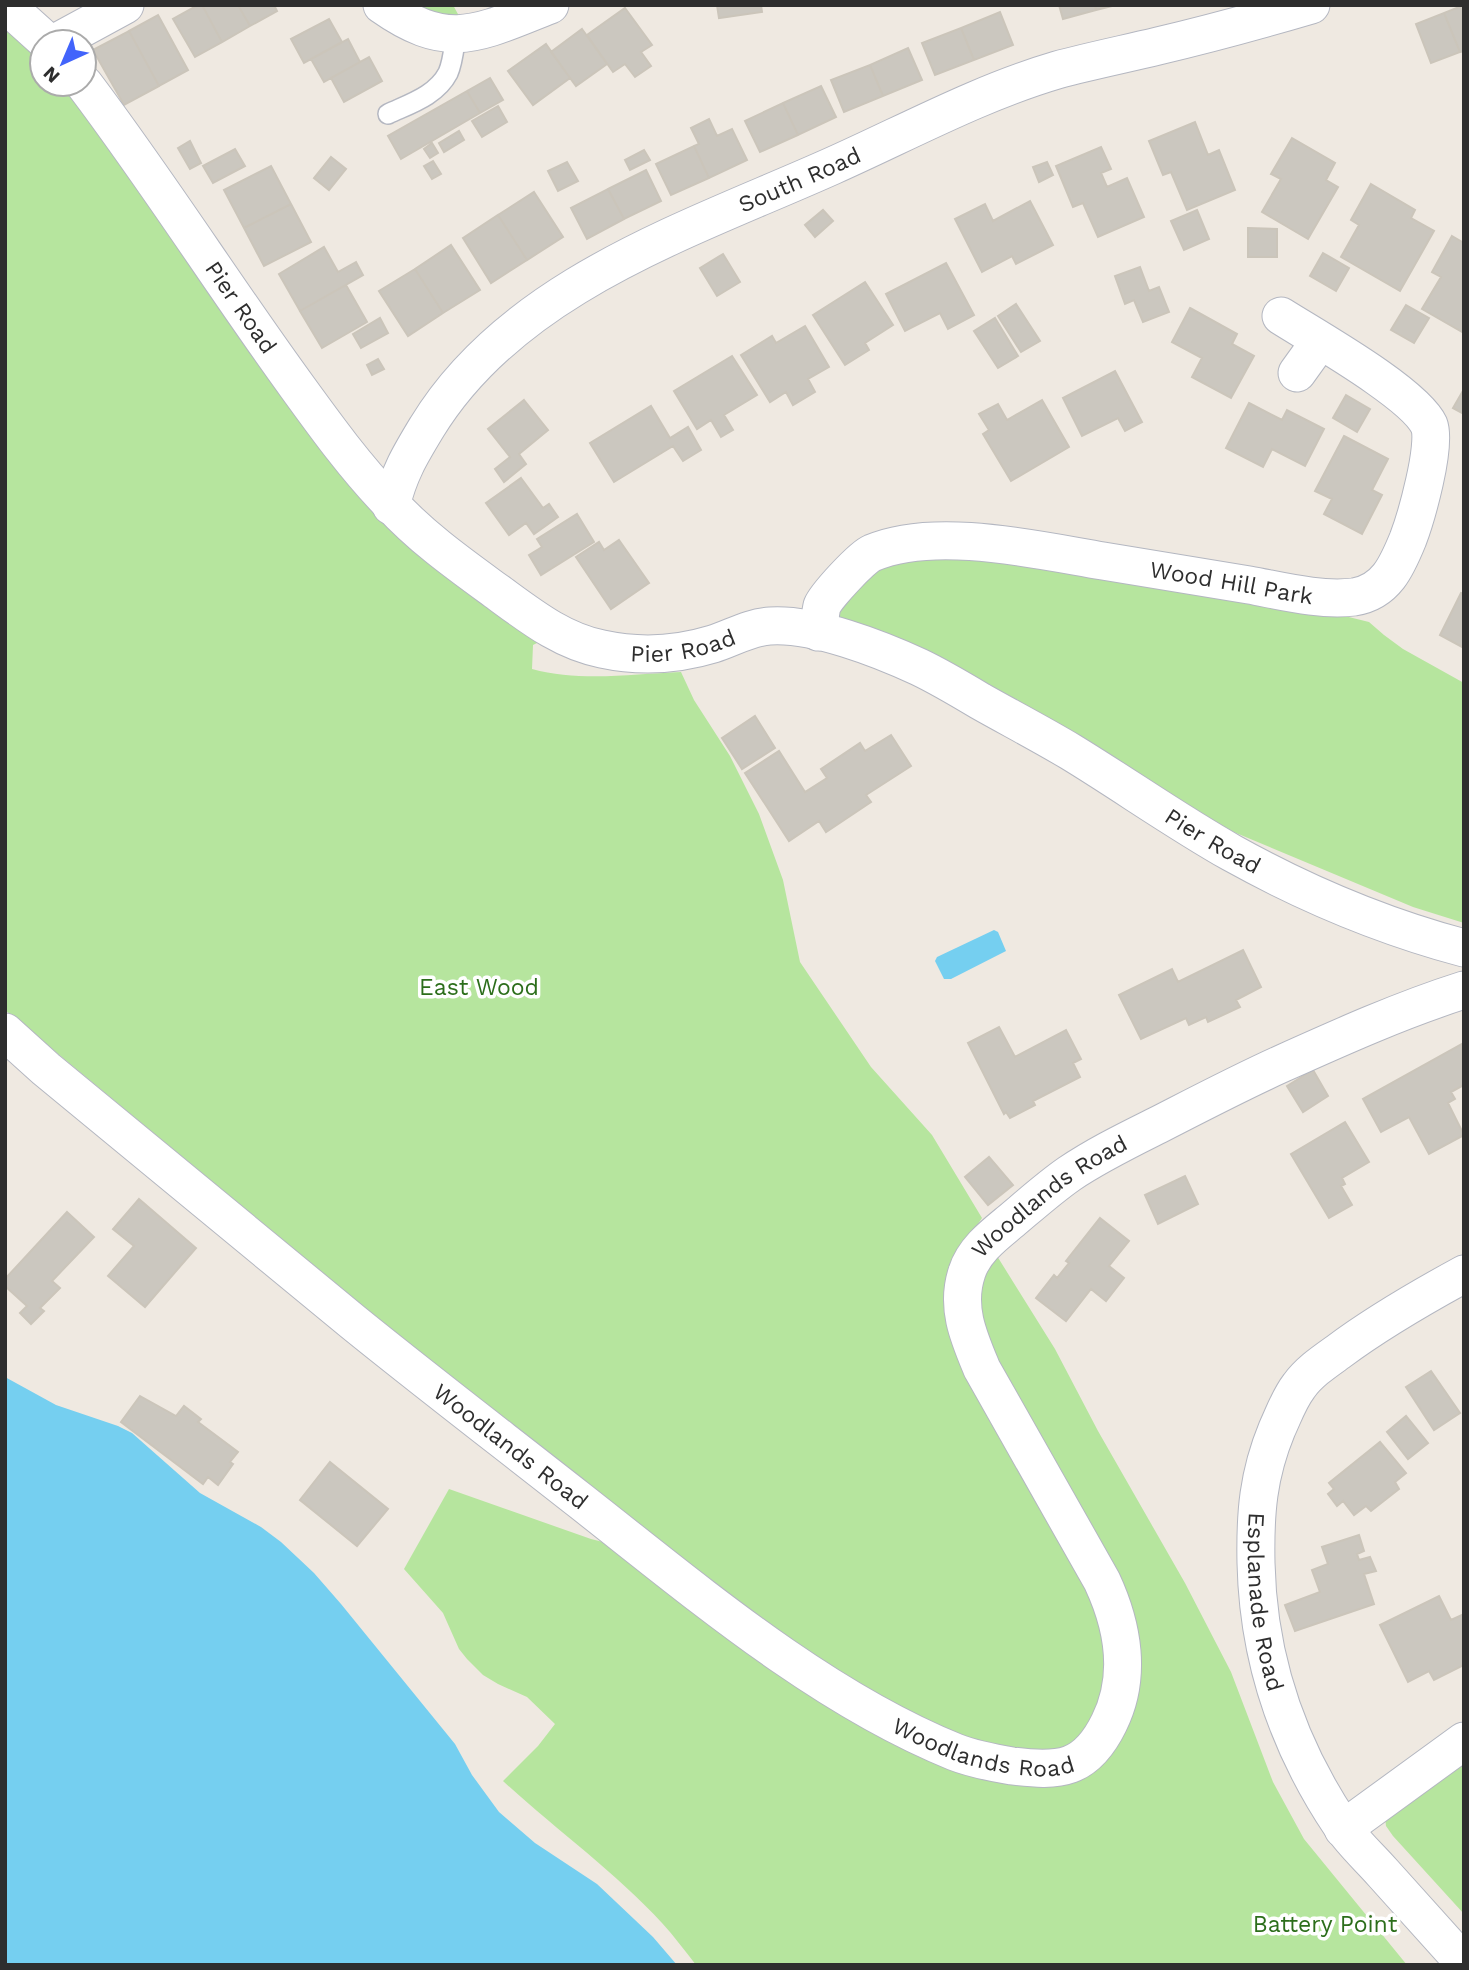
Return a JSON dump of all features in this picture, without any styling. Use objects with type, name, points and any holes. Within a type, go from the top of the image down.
[{"type":"street","points":[[6,5],[31,28]]},
{"type":"street","points":[[83,28],[125,5]]},
{"type":"street","points":[[382,5],[417,27],[437,34],[456,34],[489,28],[550,5]]},
{"type":"street","name":"South Road","points":[[391,506],[405,464],[454,387],[527,319],[581,282],[687,229],[994,91],[1058,70],[1311,5]]},
{"type":"street","name":"Pier Road","points":[[94,98],[242,312],[334,437],[391,506],[452,559],[538,622],[560,635],[602,649],[651,655],[675,653],[712,644],[773,625],[818,632],[873,647],[926,670],[1068,750],[1200,834],[1267,871],[1359,912],[1464,948]]},
{"type":"street","name":"Wood Hill Park","points":[[818,632],[822,604],[857,564],[871,553],[916,542],[959,541],[1042,550],[1304,595],[1345,598],[1365,595],[1374,590],[1393,572],[1411,529],[1423,487],[1431,433],[1429,424],[1416,408],[1393,388],[1281,316]]},
{"type":"street","points":[[1297,373],[1320,341]]},
{"type":"street","name":"Woodlands Road","points":[[5,1032],[46,1069],[355,1324],[733,1620],[810,1673],[895,1724],[958,1754],[1003,1765],[1045,1770],[1076,1763],[1096,1745],[1106,1730],[1116,1709],[1120,1689],[1123,1660],[1121,1636],[1116,1615],[1102,1581],[982,1369],[968,1338],[963,1318],[963,1291],[967,1271],[986,1242],[1070,1173],[1111,1149],[1236,1085],[1318,1047],[1429,1001],[1464,990]]},
{"type":"street","name":"Esplanade Road","points":[[1464,1274],[1377,1324],[1305,1379],[1287,1407],[1270,1446],[1259,1482],[1255,1527],[1257,1607],[1263,1645],[1273,1683],[1315,1784],[1343,1829],[1464,1963]]},
{"type":"street","points":[[1343,1829],[1464,1741]]},
{"type":"lane","points":[[388,114],[425,96],[442,82],[449,71],[456,34]]},
{"type":"green space","points":[[415,5],[453,5],[459,16],[436,14]]},
{"type":"green space","name":"East Wood","points":[[5,18],[28,40],[28,98],[78,98],[241,330],[543,640],[533,645],[532,669],[587,676],[681,672],[694,700],[730,756],[759,814],[783,880],[800,962],[871,1067],[932,1135],[982,1218],[956,1256],[948,1278],[1104,1617],[1108,1690],[1076,1744],[1052,1756],[977,1747],[815,1662],[442,1372],[5,1010]]},
{"type":"green space","points":[[949,551],[1296,604],[1369,622],[1403,649],[1464,683],[1464,923],[1413,907],[1224,828],[832,620],[872,564]]},
{"type":"green space","name":"Battery Point","points":[[997,1256],[1055,1349],[1098,1431],[1185,1583],[1231,1672],[1273,1782],[1304,1839],[1407,1965],[696,1965],[644,1904],[503,1781],[538,1746],[555,1724],[527,1697],[483,1675],[467,1659],[459,1649],[443,1613],[404,1569],[449,1489],[615,1545],[768,1660],[1052,1783],[1134,1688],[990,1352],[977,1304],[989,1261]]},
{"type":"green space","points":[[1464,1757],[1464,1914],[1393,1836],[1386,1826],[1385,1817]]},
{"type":"water","points":[[994,930],[998,932],[1006,951],[951,979],[944,979],[935,961],[937,957]]},
{"type":"water","points":[[5,1377],[56,1405],[132,1433],[200,1493],[261,1527],[281,1542],[314,1573],[341,1604],[455,1744],[472,1775],[499,1812],[535,1843],[597,1884],[653,1937],[677,1965],[5,1965]]},
{"type":"building","points":[[202,5],[222,42],[195,57],[173,19]]},
{"type":"building","points":[[202,5],[238,5],[250,26],[222,42]]},
{"type":"building","points":[[238,5],[274,5],[277,11],[250,26]]},
{"type":"building","points":[[717,5],[761,5],[762,12],[719,18]]},
{"type":"building","points":[[1059,5],[1095,5],[1096,10],[1063,19]]},
{"type":"building","points":[[1095,5],[1116,5],[1096,10]]},
{"type":"building","points":[[1464,5],[1464,51],[1460,52],[1444,13]]},
{"type":"building","points":[[625,8],[652,45],[641,52],[651,66],[635,77],[625,64],[613,72],[587,35]]},
{"type":"building","points":[[1000,12],[1013,45],[974,60],[961,28]]},
{"type":"building","points":[[1444,13],[1460,52],[1431,63],[1416,24]]},
{"type":"building","points":[[158,15],[188,70],[159,86],[129,31]]},
{"type":"building","points":[[329,19],[342,42],[304,63],[291,39]]},
{"type":"building","points":[[961,28],[974,60],[935,75],[922,43]]},
{"type":"building","points":[[582,29],[607,64],[576,86],[551,52]]},
{"type":"building","points":[[129,31],[159,86],[124,105],[98,59],[98,47]]},
{"type":"building","points":[[348,39],[360,62],[324,82],[311,59]]},
{"type":"building","points":[[546,44],[570,78],[533,105],[508,71]]},
{"type":"building","points":[[908,48],[922,80],[883,96],[870,65]]},
{"type":"building","points":[[369,57],[382,81],[344,102],[331,78]]},
{"type":"building","points":[[870,65],[883,96],[844,112],[831,80]]},
{"type":"building","points":[[490,78],[503,100],[480,113],[467,91]]},
{"type":"building","points":[[821,86],[836,117],[798,135],[783,103]]},
{"type":"building","points":[[467,91],[480,113],[401,159],[388,136]]},
{"type":"building","points":[[783,103],[798,135],[760,152],[745,121]]},
{"type":"building","points":[[498,106],[507,122],[482,137],[472,121]]},
{"type":"building","points":[[709,119],[717,136],[732,129],[747,160],[709,178],[694,146],[699,144],[691,128]]},
{"type":"building","points":[[1195,122],[1208,155],[1219,150],[1235,190],[1187,210],[1171,172],[1163,175],[1149,141]]},
{"type":"building","points":[[459,131],[464,140],[444,152],[439,143]]},
{"type":"building","points":[[1292,138],[1335,163],[1326,180],[1338,187],[1308,239],[1262,212],[1281,179],[1271,174]]},
{"type":"building","points":[[190,141],[201,163],[190,169],[178,148]]},
{"type":"building","points":[[432,143],[438,153],[430,158],[424,149]]},
{"type":"building","points":[[694,146],[709,178],[671,195],[656,164]]},
{"type":"building","points":[[1101,147],[1111,169],[1101,173],[1107,187],[1127,178],[1144,217],[1098,237],[1083,203],[1073,207],[1056,166]]},
{"type":"building","points":[[235,149],[245,166],[213,183],[203,166]]},
{"type":"building","points":[[644,150],[650,160],[630,170],[625,160]]},
{"type":"building","points":[[331,157],[346,169],[329,190],[314,178]]},
{"type":"building","points":[[433,161],[441,174],[432,179],[424,166]]},
{"type":"building","points":[[567,162],[578,181],[558,191],[548,171]]},
{"type":"building","points":[[1047,162],[1053,175],[1039,182],[1033,167]]},
{"type":"building","points":[[271,166],[291,204],[244,228],[224,190]]},
{"type":"building","points":[[646,170],[661,201],[624,219],[608,189]]},
{"type":"building","points":[[1371,184],[1415,210],[1411,218],[1434,231],[1400,291],[1341,257],[1359,225],[1351,220]]},
{"type":"building","points":[[608,189],[624,219],[587,239],[571,208]]},
{"type":"building","points":[[534,192],[563,237],[527,260],[498,215]]},
{"type":"building","points":[[1030,201],[1053,245],[1016,264],[1012,256],[982,272],[955,219],[985,204],[993,221]]},
{"type":"building","points":[[291,204],[311,242],[264,266],[244,228]]},
{"type":"building","points":[[823,210],[833,221],[815,237],[805,225]]},
{"type":"building","points":[[1197,210],[1209,239],[1184,250],[1171,221]]},
{"type":"building","points":[[498,215],[527,260],[491,283],[463,238]]},
{"type":"building","points":[[1248,228],[1277,229],[1277,257],[1248,257]]},
{"type":"building","points":[[1452,236],[1464,243],[1464,333],[1422,309],[1441,277],[1432,272]]},
{"type":"building","points":[[451,245],[480,290],[443,313],[415,269]]},
{"type":"building","points":[[324,247],[338,272],[356,262],[363,275],[300,311],[279,274]]},
{"type":"building","points":[[1323,253],[1349,268],[1336,291],[1310,276]]},
{"type":"building","points":[[723,254],[740,282],[717,296],[700,268]]},
{"type":"building","points":[[946,263],[974,315],[948,329],[940,313],[905,331],[886,294]]},
{"type":"building","points":[[1140,267],[1149,291],[1159,287],[1169,312],[1143,322],[1134,300],[1125,304],[1115,276]]},
{"type":"building","points":[[415,269],[443,313],[408,336],[379,291]]},
{"type":"building","points":[[865,282],[893,325],[865,343],[869,350],[845,365],[813,315]]},
{"type":"building","points":[[346,285],[367,322],[322,348],[300,311]]},
{"type":"building","points":[[1016,304],[1040,341],[1021,352],[998,316]]},
{"type":"building","points":[[1406,305],[1429,318],[1414,343],[1391,330]]},
{"type":"building","points":[[1190,308],[1237,334],[1232,344],[1254,356],[1231,398],[1192,377],[1202,358],[1172,342]]},
{"type":"building","points":[[380,318],[388,333],[361,348],[353,334]]},
{"type":"building","points":[[995,318],[1018,356],[998,368],[974,331]]},
{"type":"building","points":[[805,326],[829,367],[808,379],[815,392],[793,405],[786,392],[770,402],[741,355],[772,336],[776,343]]},
{"type":"building","points":[[732,356],[757,395],[724,415],[733,430],[721,437],[711,420],[697,429],[674,391]]},
{"type":"building","points":[[378,359],[384,369],[372,375],[367,365]]},
{"type":"building","points":[[1115,371],[1142,422],[1125,431],[1118,418],[1082,436],[1063,398]]},
{"type":"building","points":[[1464,389],[1464,414],[1453,408]]},
{"type":"building","points":[[1346,395],[1370,409],[1357,432],[1333,418]]},
{"type":"building","points":[[524,400],[548,430],[519,454],[526,464],[504,482],[495,469],[510,457],[488,429]]},
{"type":"building","points":[[1042,400],[1069,447],[1011,481],[983,434],[989,430],[979,414],[998,404],[1007,420]]},
{"type":"building","points":[[1249,403],[1282,420],[1287,410],[1324,429],[1305,466],[1272,449],[1263,467],[1226,448]]},
{"type":"building","points":[[651,406],[670,438],[688,427],[701,450],[683,461],[673,446],[614,482],[590,443]]},
{"type":"building","points":[[1344,436],[1388,459],[1372,490],[1382,495],[1362,534],[1324,514],[1332,499],[1315,491]]},
{"type":"building","points":[[521,478],[543,508],[549,504],[558,517],[534,534],[526,523],[509,535],[486,503]]},
{"type":"building","points":[[577,514],[594,542],[541,575],[529,555],[542,547],[537,539]]},
{"type":"building","points":[[619,540],[649,583],[611,609],[576,557],[599,542],[604,550]]},
{"type":"building","points":[[1461,593],[1464,594],[1464,648],[1440,635]]},
{"type":"building","points":[[755,716],[775,748],[742,769],[722,738]]},
{"type":"building","points":[[891,735],[911,766],[866,795],[871,802],[826,832],[819,821],[789,841],[745,773],[779,751],[805,792],[827,778],[821,769],[860,743],[865,751]]},
{"type":"building","points":[[1243,950],[1261,987],[1236,1000],[1240,1007],[1208,1022],[1206,1017],[1189,1025],[1186,1018],[1141,1039],[1119,995],[1172,969],[1178,982]]},
{"type":"building","points":[[999,1027],[1015,1057],[1066,1030],[1081,1059],[1073,1063],[1080,1077],[1033,1101],[1035,1105],[1010,1118],[1006,1112],[1004,1114],[968,1043]]},
{"type":"building","points":[[1462,1044],[1464,1085],[1451,1092],[1455,1099],[1448,1103],[1464,1135],[1429,1154],[1409,1117],[1381,1132],[1363,1099]]},
{"type":"building","points":[[1313,1070],[1328,1096],[1303,1112],[1287,1086]]},
{"type":"building","points":[[1345,1122],[1369,1162],[1342,1178],[1345,1184],[1341,1186],[1352,1205],[1329,1218],[1291,1154]]},
{"type":"building","points":[[989,1157],[1013,1185],[988,1205],[965,1177]]},
{"type":"building","points":[[1185,1176],[1198,1204],[1158,1224],[1145,1195]]},
{"type":"building","points":[[139,1199],[196,1248],[145,1307],[108,1276],[134,1246],[113,1229]]},
{"type":"building","points":[[67,1212],[94,1237],[52,1281],[60,1288],[40,1308],[44,1311],[31,1324],[20,1313],[27,1306],[5,1286],[5,1279]]},
{"type":"building","points":[[1100,1218],[1129,1241],[1109,1266],[1124,1278],[1106,1301],[1091,1289],[1066,1321],[1036,1298],[1054,1275],[1057,1278],[1069,1263],[1066,1261]]},
{"type":"building","points":[[1431,1371],[1460,1413],[1434,1430],[1406,1387]]},
{"type":"building","points":[[140,1396],[176,1416],[184,1406],[201,1419],[198,1422],[238,1452],[218,1485],[208,1477],[203,1484],[121,1422]]},
{"type":"building","points":[[1406,1416],[1428,1443],[1408,1459],[1387,1432]]},
{"type":"building","points":[[1380,1442],[1406,1473],[1395,1482],[1399,1489],[1371,1511],[1366,1506],[1354,1515],[1343,1501],[1337,1506],[1328,1494],[1334,1489],[1329,1483]]},
{"type":"building","points":[[330,1462],[388,1509],[357,1546],[300,1500]]},
{"type":"building","points":[[1359,1535],[1364,1551],[1357,1554],[1359,1560],[1370,1557],[1376,1571],[1364,1574],[1374,1604],[1295,1631],[1285,1605],[1320,1592],[1312,1570],[1328,1564],[1322,1547]]},
{"type":"building","points":[[1439,1596],[1451,1620],[1464,1614],[1464,1665],[1434,1680],[1429,1671],[1408,1682],[1380,1625]]}]
